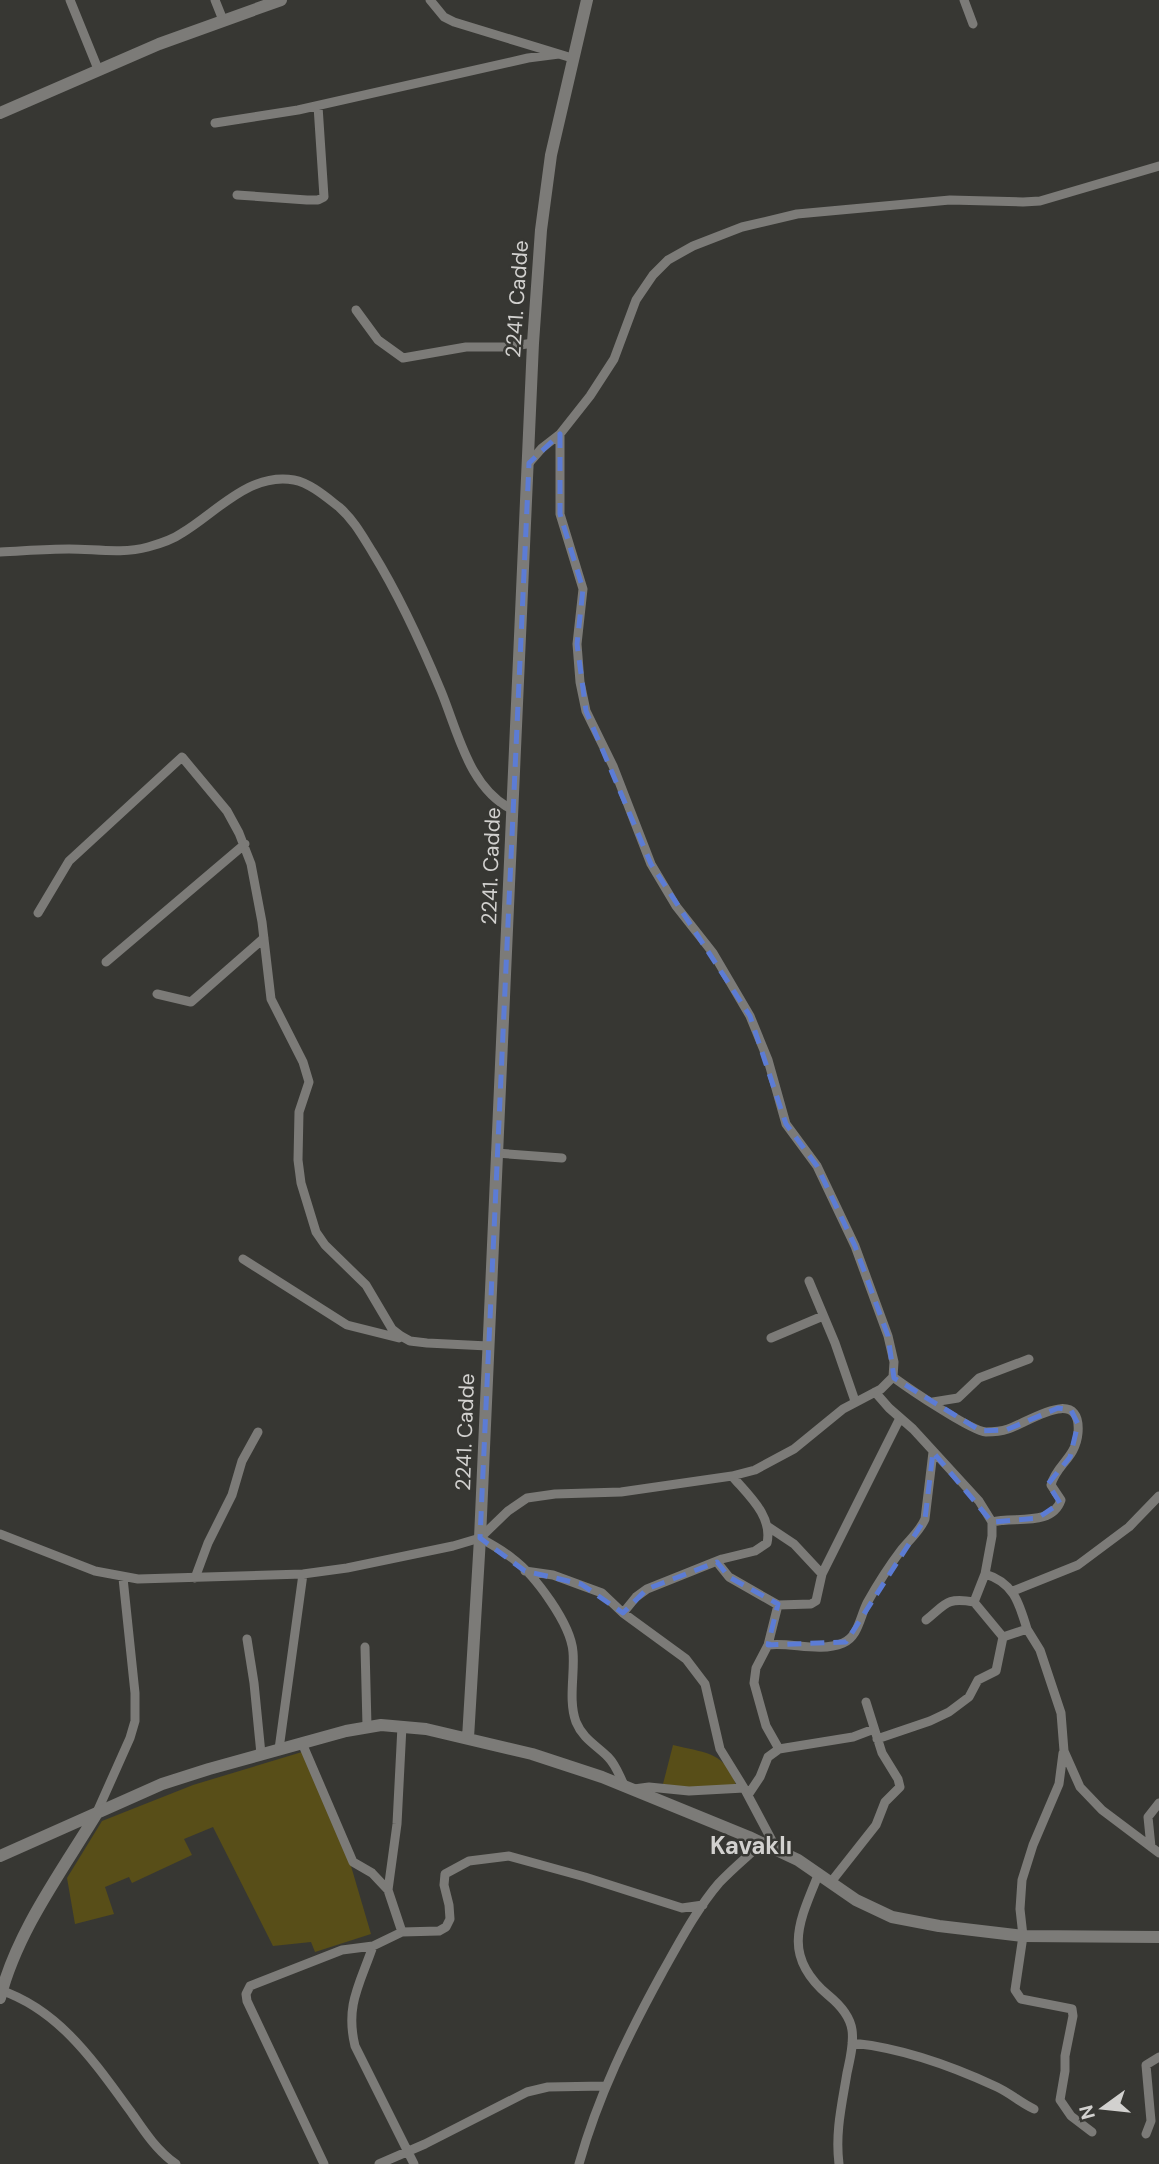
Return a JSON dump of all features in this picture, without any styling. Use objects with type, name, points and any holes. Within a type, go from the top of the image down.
[{"type":"street","points":[[71,0],[98,69]]},
{"type":"street","points":[[215,0],[223,20]]},
{"type":"street","points":[[0,113],[98,69],[281,0]]},
{"type":"street","points":[[430,0],[444,17],[454,22],[565,56]]},
{"type":"street","name":"2241. Cadde","points":[[468,1738],[480,1538],[533,343],[544,204],[565,56],[587,0]]},
{"type":"street","points":[[964,0],[973,24]]},
{"type":"street","points":[[215,123],[260,118],[318,106],[528,58],[565,56]]},
{"type":"street","points":[[237,195],[307,200],[324,197],[318,106]]},
{"type":"street","points":[[529,463],[560,433],[590,396],[614,359],[636,300],[647,283],[668,260],[693,246],[742,227],[797,214],[950,200],[1040,201],[1159,166]]},
{"type":"street","points":[[356,310],[378,340],[403,358],[466,347],[507,347],[533,343]]},
{"type":"street","points":[[0,1534],[79,1566],[123,1578],[303,1574],[347,1568],[480,1538],[508,1511],[527,1498],[555,1493],[621,1492],[732,1476],[755,1470],[794,1449],[855,1401],[887,1385],[893,1377],[894,1362],[888,1336],[855,1246],[817,1166],[786,1124],[768,1060],[750,1016],[713,953],[676,906],[651,864],[616,773],[586,711],[576,645],[583,589],[560,514],[560,433]]},
{"type":"street","points":[[0,552],[146,548],[176,537],[229,498],[247,489],[284,480],[307,485],[345,512],[358,528],[401,599],[471,766],[492,796],[513,810]]},
{"type":"street","points":[[38,914],[69,861],[182,757],[227,811],[245,844],[251,864],[271,999],[303,1062],[309,1082],[299,1112],[298,1160],[301,1183],[316,1232],[325,1245],[359,1277],[373,1295],[392,1329],[405,1339]]},
{"type":"street","points":[[106,962],[245,844]]},
{"type":"street","points":[[157,994],[191,1002],[264,938]]},
{"type":"street","points":[[496,1153],[562,1158]]},
{"type":"street","points":[[243,1259],[347,1325],[427,1343],[488,1346]]},
{"type":"street","points":[[809,1281],[855,1401]]},
{"type":"street","points":[[771,1338],[823,1316]]},
{"type":"street","points":[[933,1402],[958,1398],[979,1378],[1029,1359]]},
{"type":"street","points":[[893,1377],[975,1429],[986,1432],[1006,1430],[1058,1408],[1071,1410],[1078,1429],[1074,1449],[1052,1479],[1051,1485],[1061,1500],[1059,1506],[1055,1511],[1038,1518],[1013,1518],[992,1522]]},
{"type":"street","points":[[875,1392],[979,1501],[992,1522],[985,1574],[974,1602]]},
{"type":"street","points":[[717,1562],[729,1577],[778,1605],[815,1603],[822,1574],[900,1418]]},
{"type":"street","points":[[195,1578],[208,1543],[232,1495],[242,1461],[258,1432]]},
{"type":"street","points":[[768,1645],[782,1643],[823,1647],[840,1644],[852,1638],[868,1601],[925,1519],[933,1452]]},
{"type":"street","points":[[623,1613],[636,1597],[647,1589],[762,1548],[766,1543],[769,1534],[761,1510],[732,1476]]},
{"type":"street","points":[[1013,1591],[1066,1571],[1086,1560],[1129,1527],[1159,1496]]},
{"type":"street","points":[[767,1526],[794,1544],[822,1574]]},
{"type":"street","points":[[480,1538],[515,1559],[559,1615],[571,1640],[573,1714],[577,1725],[586,1740],[612,1762],[629,1787]]},
{"type":"street","points":[[525,1571],[553,1575],[602,1593],[623,1613],[686,1659],[701,1676],[709,1696],[720,1749],[778,1851]]},
{"type":"street","points":[[279,1749],[303,1574]]},
{"type":"street","points":[[985,1574],[997,1577],[1013,1591],[1027,1629],[1040,1650],[1061,1713],[1064,1751],[1059,1784],[1033,1845],[1022,1880],[1020,1909],[1023,1936],[1016,1993],[1021,1999],[1072,2009],[1060,2100],[1071,2116],[1092,2132]]},
{"type":"street","points":[[123,1578],[135,1693],[135,1721],[97,1812],[24,1936],[1,1993],[34,2004],[66,2031],[155,2145],[176,2164]]},
{"type":"street","points":[[926,1620],[939,1606],[951,1600],[974,1602],[1003,1637]]},
{"type":"street","points":[[778,1605],[768,1645],[756,1668],[754,1683],[766,1726],[779,1749]]},
{"type":"street","points":[[1003,1637],[1027,1629]]},
{"type":"street","points":[[877,1739],[930,1721],[969,1697],[978,1680],[996,1671],[1003,1637]]},
{"type":"street","points":[[247,1639],[261,1754]]},
{"type":"street","points":[[365,1647],[367,1726]]},
{"type":"street","points":[[831,1882],[876,1825],[885,1802],[900,1787],[877,1739],[866,1702]]},
{"type":"street","points":[[0,1856],[172,1781],[367,1726],[402,1726],[468,1738],[560,1763],[629,1787],[762,1843],[819,1873],[856,1900],[892,1917],[939,1926],[1023,1936],[1159,1937]]},
{"type":"street","points":[[388,1890],[397,1824],[402,1726]]},
{"type":"street","points":[[629,1787],[746,1791],[760,1777],[768,1757],[779,1749],[853,1737],[874,1729]]},
{"type":"street","points":[[302,1743],[353,1862],[372,1873],[388,1890],[402,1932]]},
{"type":"street","points":[[1064,1751],[1080,1787],[1102,1810],[1155,1850]]},
{"type":"street","points":[[1155,1850],[1148,1816],[1159,1803]]},
{"type":"street","points":[[579,2164],[605,2086],[643,2006],[703,1905],[720,1882],[762,1843]]},
{"type":"street","points":[[324,2164],[247,2001],[246,1994],[250,1986],[342,1950],[373,1946],[402,1932],[439,1931],[446,1927],[450,1919],[444,1885],[445,1874],[469,1861],[509,1856],[682,1908],[703,1905]]},
{"type":"street","points":[[819,1873],[801,1918],[798,1945],[809,1978],[839,2004],[853,2031],[836,2142],[839,2164]]},
{"type":"street","points":[[373,1946],[351,2006],[350,2026],[355,2046],[414,2164]]},
{"type":"street","points":[[852,2043],[895,2050],[948,2067],[997,2087],[1034,2109]]},
{"type":"street","points":[[1146,2134],[1151,2121],[1146,2065],[1159,2057]]},
{"type":"street","points":[[379,2164],[527,2092],[548,2087],[605,2086]]},
{"type":"highlighted area","points":[[560,434],[560,514],[583,589],[577,644],[586,711],[651,864],[750,1016],[786,1124],[817,1166],[855,1246],[888,1336],[894,1378],[981,1431],[1006,1430],[1058,1408],[1071,1410],[1078,1424],[1070,1457],[1048,1484],[1060,1503],[1038,1518],[992,1522],[933,1452],[925,1519],[846,1642],[768,1645],[778,1604],[729,1577],[717,1562],[647,1589],[623,1613],[581,1584],[525,1571],[480,1538],[529,463]]},
{"type":"shaded area","points":[[673,1745],[712,1755],[726,1766],[736,1785],[686,1788],[663,1784]]},
{"type":"shaded area","points":[[302,1752],[351,1866],[371,1934],[315,1952],[311,1942],[273,1946],[213,1827],[184,1839],[192,1855],[132,1883],[129,1877],[105,1887],[114,1914],[75,1924],[67,1878],[102,1821],[193,1785]]},
{"type":"district","name":"Kavaklı","points":[[751,1846]]}]
